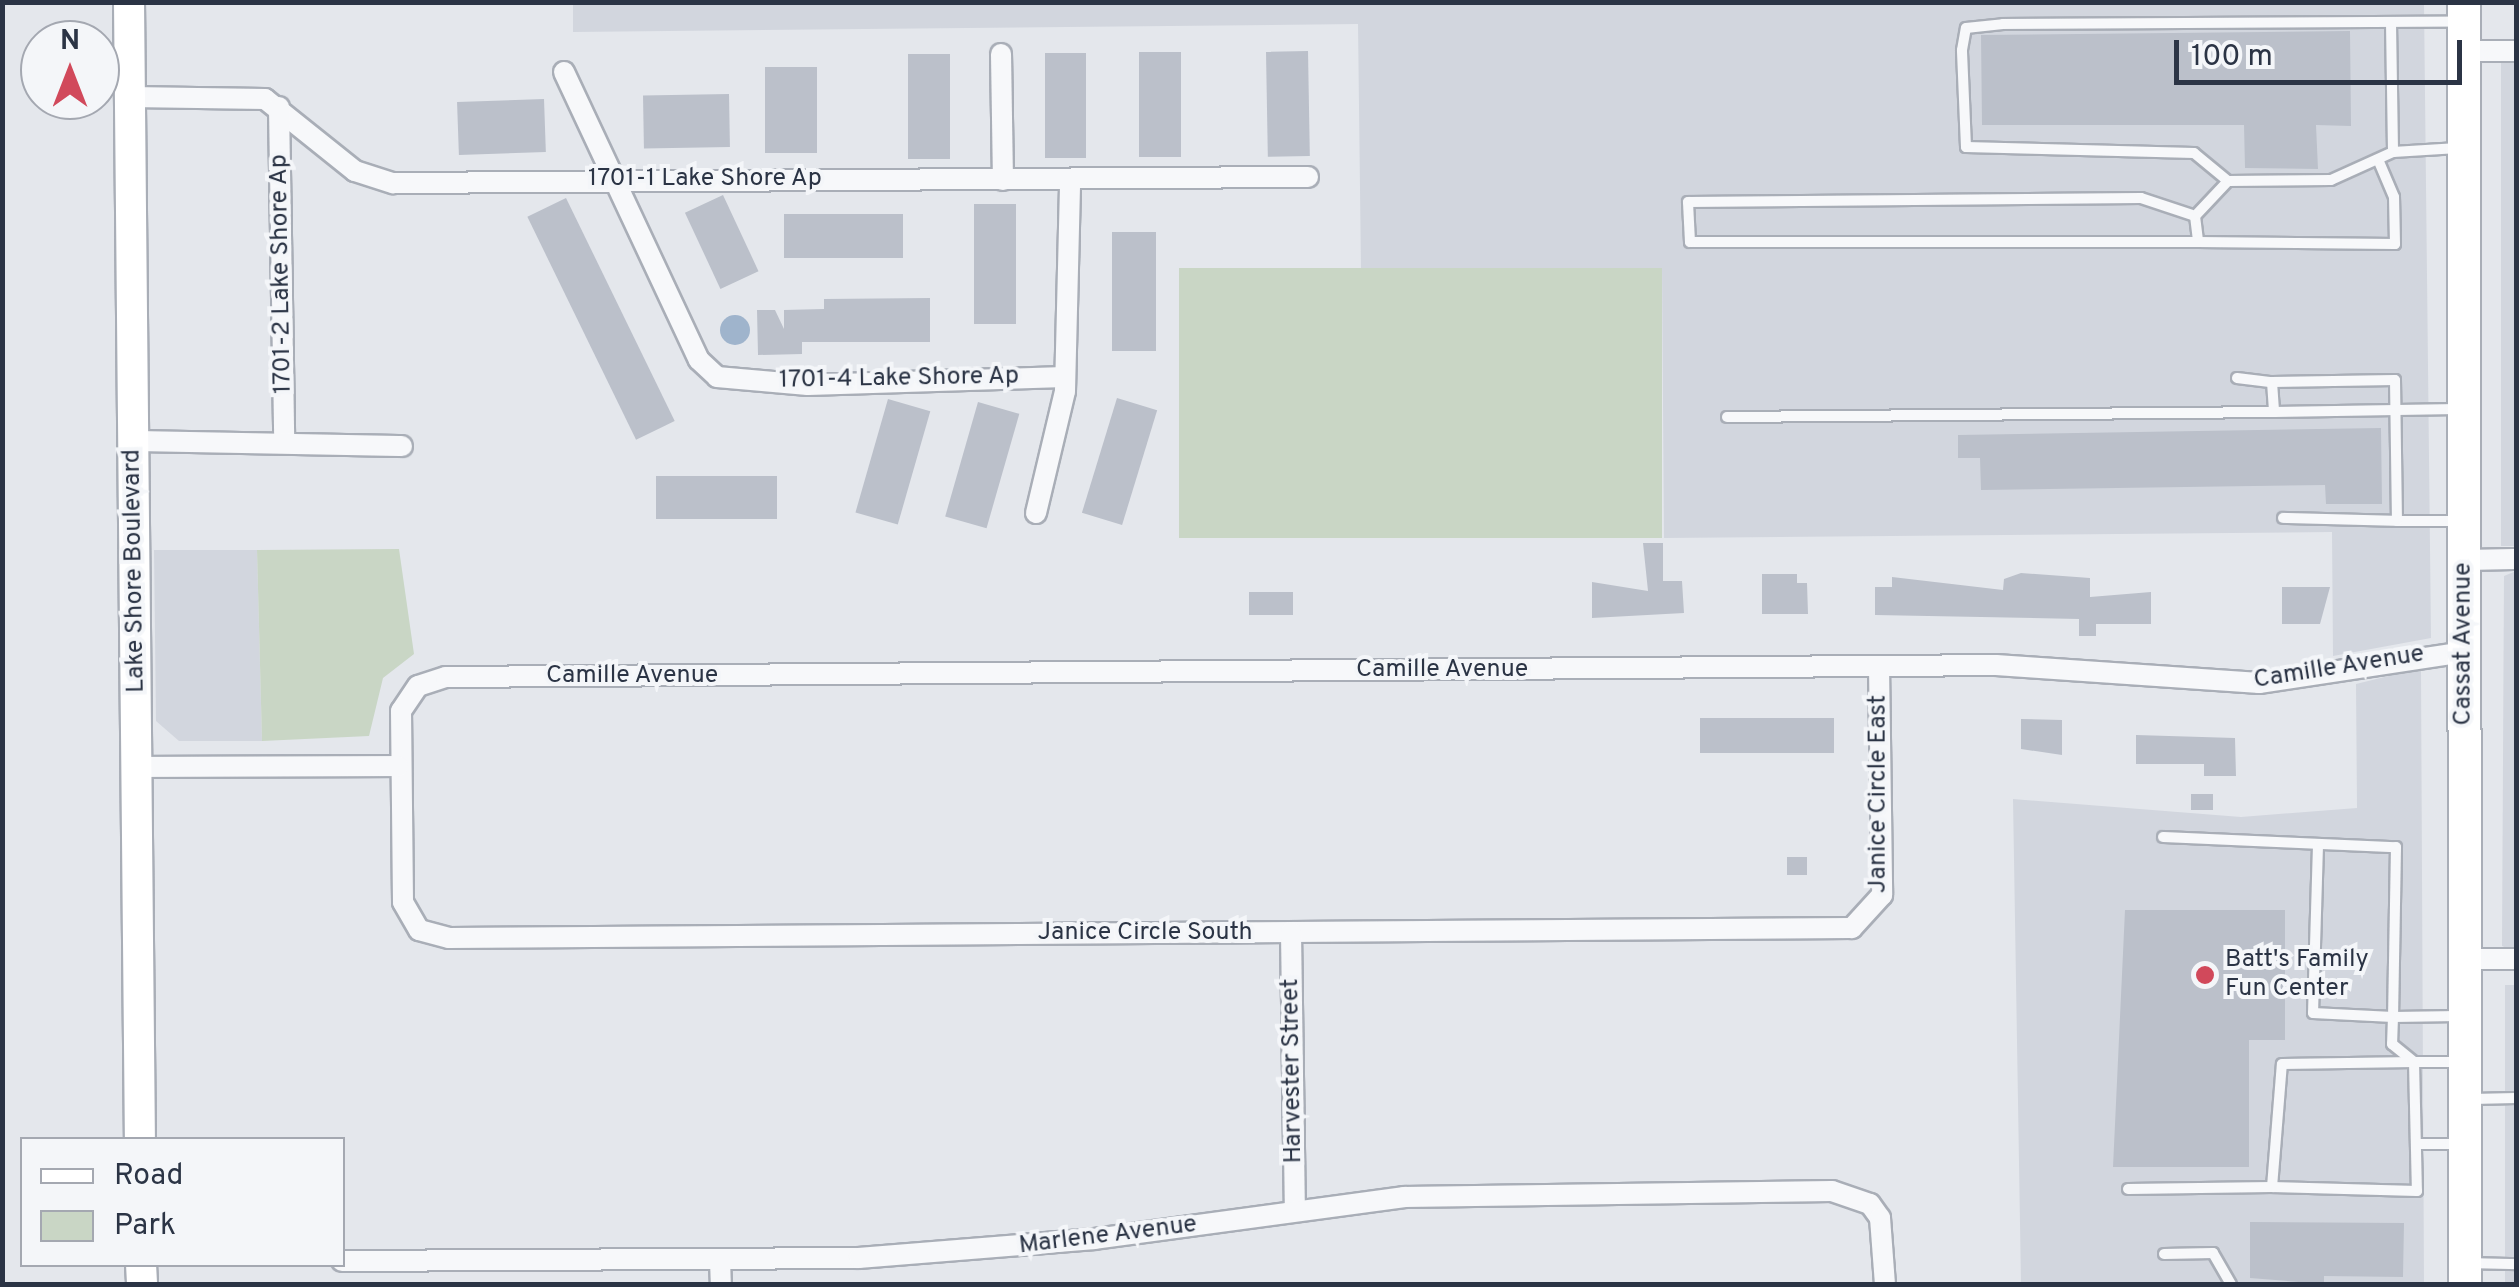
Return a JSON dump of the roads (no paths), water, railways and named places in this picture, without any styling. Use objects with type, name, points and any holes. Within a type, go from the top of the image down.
[{"type":"main road","name":"Cassat Avenue","points":[[2464,25],[2465,1274]]},
{"type":"street","name":"Lake Shore Boulevard","points":[[129,2],[140,1137]]},
{"type":"street","points":[[2464,25],[2516,51]]},
{"type":"street","points":[[1002,54],[1004,180]]},
{"type":"street","name":"1701-4 Lake Shore Ap","points":[[564,72],[699,360],[716,377],[808,385],[1065,377]]},
{"type":"street","name":"1701-1 Lake Shore Ap","points":[[130,97],[240,95],[278,107],[372,181],[1308,177]]},
{"type":"street","name":"1701-2 Lake Shore Ap","points":[[278,107],[284,442]]},
{"type":"street","points":[[1036,513],[1065,377],[1070,179]]},
{"type":"street","points":[[134,441],[402,446]]},
{"type":"street","points":[[2464,560],[2516,559]]},
{"type":"street","name":"Camille Avenue","points":[[398,766],[401,711],[418,686],[446,677],[1879,666],[2259,683],[2464,652]]},
{"type":"street","name":"Janice Circle East","points":[[1870,918],[1882,895],[1879,666]]},
{"type":"street","points":[[137,768],[398,766]]},
{"type":"street","name":"Janice Circle South","points":[[398,766],[403,902],[420,930],[449,938],[1852,928],[1870,918]]},
{"type":"street","name":"Harvester Street","points":[[1292,932],[1295,1210]]},
{"type":"street","points":[[2464,959],[2516,959]]},
{"type":"street","name":"Marlene Avenue","points":[[345,1260],[720,1260],[948,1254],[1295,1210],[1457,1194],[1832,1191],[1870,1204],[1882,1229],[1884,1284]]},
{"type":"street","points":[[720,1260],[721,1284]]},
{"type":"lane","points":[[2390,23],[2393,152]]},
{"type":"lane","points":[[2464,25],[1966,28],[1966,147],[2194,153],[2228,180],[2332,180],[2393,152],[2464,147]]},
{"type":"lane","points":[[2195,216],[2141,198],[1688,202],[1690,242],[2395,244],[2394,197],[2379,161]]},
{"type":"lane","points":[[2198,242],[2195,216],[2228,180]]},
{"type":"lane","points":[[2237,378],[2272,382],[2395,380],[2397,521]]},
{"type":"lane","points":[[2272,382],[2274,412]]},
{"type":"lane","points":[[1726,417],[2464,409]]},
{"type":"lane","points":[[2282,518],[2465,521]]},
{"type":"lane","points":[[2128,1189],[2272,1187],[2418,1192],[2414,1062],[2392,1044],[2396,847],[2163,836]]},
{"type":"lane","points":[[2318,844],[2312,1013],[2464,1016]]},
{"type":"lane","points":[[2272,1187],[2282,1064],[2466,1062]]},
{"type":"lane","points":[[2466,1098],[2516,1098]]},
{"type":"lane","points":[[2417,1144],[2466,1144]]},
{"type":"lane","points":[[2164,1254],[2213,1254],[2231,1284]]},
{"type":"lane","points":[[2465,1274],[2516,1264]]},
{"type":"water","points":[[735,315],[749,324],[750,330],[741,344],[735,345],[721,336],[720,330],[729,316]]},
{"type":"place","name":"Batt's Family Fun Center","points":[[2205,975]]}]
